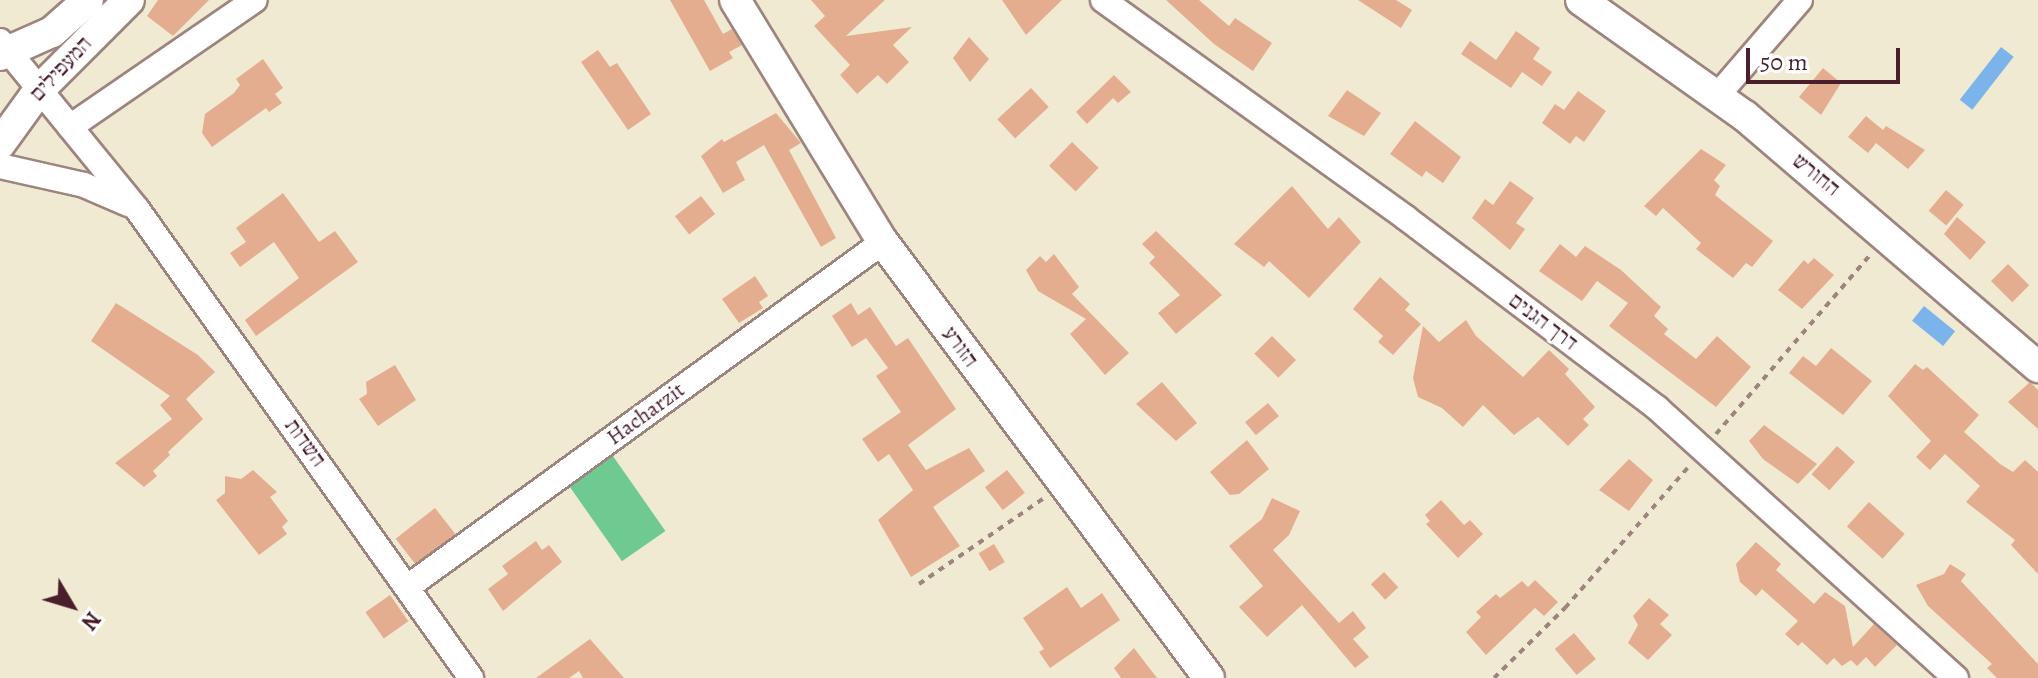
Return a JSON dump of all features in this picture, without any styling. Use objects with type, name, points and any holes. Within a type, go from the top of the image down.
[{"type":"street","name":"המעפילים","points":[[2,49],[52,32],[88,0]]},
{"type":"street","name":"המעפילים","points":[[0,144],[39,90],[129,0]]},
{"type":"street","points":[[70,127],[255,0]]},
{"type":"street","name":"הזורע","points":[[735,0],[883,242],[1209,678]]},
{"type":"street","name":"דרך הגנים","points":[[1103,0],[1657,408],[1956,678]]},
{"type":"street","name":"החורש","points":[[1581,0],[1717,96],[1888,234],[2038,367]]},
{"type":"street","points":[[1717,96],[1800,0]]},
{"type":"street","name":"השדות","points":[[2,49],[137,209],[409,586],[471,678]]},
{"type":"street","name":"השדות","points":[[0,166],[104,191],[137,209]]},
{"type":"street","name":"Hacharzit","points":[[409,586],[883,242]]},
{"type":"path","points":[[919,584],[1063,485]]},
{"type":"green space","points":[[608,449],[665,531],[622,561],[565,479]]},
{"type":"water","points":[[2001,47],[2014,57],[1972,110],[1960,100]]},
{"type":"water","points":[[1924,306],[1955,331],[1943,346],[1912,321]]},
{"type":"building","points":[[158,0],[209,0],[173,36],[147,16]]},
{"type":"building","points":[[670,0],[704,0],[723,34],[732,29],[742,45],[729,52],[733,58],[710,71]]},
{"type":"building","points":[[811,0],[885,0],[846,36],[912,27],[893,45],[909,62],[887,84],[878,75],[857,94],[840,75],[850,65],[814,26],[825,16]]},
{"type":"building","points":[[1002,0],[1062,0],[1026,35]]},
{"type":"building","points":[[1166,0],[1199,0],[1229,26],[1235,18],[1272,43],[1253,71],[1214,44]]},
{"type":"building","points":[[1358,0],[1396,0],[1412,10],[1401,28]]},
{"type":"building","points":[[1516,31],[1540,48],[1533,59],[1552,72],[1542,86],[1522,72],[1511,88],[1461,54],[1470,41],[1496,60]]},
{"type":"building","points":[[969,37],[989,59],[970,82],[953,58]]},
{"type":"building","points":[[598,50],[610,67],[617,63],[651,114],[628,130],[581,62]]},
{"type":"building","points":[[263,59],[283,88],[275,94],[282,103],[269,112],[266,108],[212,147],[202,133],[205,114],[234,93],[240,85],[236,79]]},
{"type":"building","points":[[1823,68],[1841,83],[1821,115],[1799,97]]},
{"type":"building","points":[[1114,75],[1131,92],[1118,103],[1113,98],[1087,124],[1076,112]]},
{"type":"building","points":[[1031,88],[1049,107],[1015,138],[997,119]]},
{"type":"building","points":[[1347,90],[1381,113],[1364,136],[1328,116]]},
{"type":"building","points":[[1578,91],[1606,111],[1584,142],[1576,136],[1570,144],[1542,123],[1555,104],[1564,110]]},
{"type":"building","points":[[776,113],[801,143],[789,150],[836,238],[821,247],[764,145],[736,162],[745,180],[723,193],[701,156],[722,139],[724,142]]},
{"type":"building","points":[[1866,116],[1883,130],[1886,126],[1925,150],[1908,169],[1876,143],[1868,153],[1848,137]]},
{"type":"building","points":[[1415,121],[1461,157],[1443,183],[1426,171],[1422,177],[1390,154]]},
{"type":"building","points":[[1072,142],[1099,168],[1076,191],[1049,166]]},
{"type":"building","points":[[1701,149],[1726,165],[1714,180],[1720,186],[1715,195],[1773,241],[1752,267],[1746,263],[1733,278],[1696,249],[1701,243],[1663,208],[1656,216],[1644,206]]},
{"type":"building","points":[[1510,181],[1534,198],[1516,223],[1525,229],[1510,250],[1472,218],[1485,199],[1493,205]]},
{"type":"building","points":[[1292,186],[1328,229],[1339,217],[1361,242],[1309,298],[1269,261],[1264,267],[1234,244]]},
{"type":"building","points":[[1946,190],[1964,205],[1946,225],[1929,211]]},
{"type":"building","points":[[283,193],[319,242],[335,231],[358,262],[256,336],[245,320],[299,278],[274,242],[240,267],[230,253],[246,242],[236,228]]},
{"type":"building","points":[[701,196],[715,214],[689,234],[675,216]]},
{"type":"building","points":[[1957,217],[1986,242],[1970,260],[1944,234]]},
{"type":"building","points":[[1156,231],[1222,295],[1176,334],[1158,313],[1180,295],[1149,263],[1155,257],[1142,244]]},
{"type":"building","points":[[1560,244],[1576,257],[1585,246],[1621,270],[1661,307],[1654,316],[1668,329],[1664,334],[1696,359],[1717,336],[1751,367],[1716,407],[1609,326],[1628,303],[1597,281],[1582,301],[1539,271]]},
{"type":"building","points":[[1054,254],[1079,287],[1072,294],[1129,353],[1105,375],[1070,334],[1086,319],[1038,291],[1026,270],[1040,256],[1046,262]]},
{"type":"building","points":[[1814,258],[1834,275],[1802,309],[1778,290],[1804,260],[1808,264]]},
{"type":"building","points":[[2008,264],[2029,285],[2012,302],[1991,281]]},
{"type":"building","points":[[755,276],[768,296],[759,302],[763,308],[739,323],[722,299]]},
{"type":"building","points":[[1380,277],[1410,304],[1405,310],[1421,324],[1393,355],[1378,342],[1383,336],[1353,309]]},
{"type":"building","points":[[116,303],[198,355],[215,372],[186,399],[203,419],[168,452],[170,455],[153,471],[157,476],[144,487],[115,463],[172,419],[160,405],[170,396],[91,341]]},
{"type":"building","points":[[851,303],[858,315],[870,307],[896,346],[908,338],[956,409],[908,445],[926,470],[969,448],[985,471],[933,507],[960,546],[911,577],[878,520],[913,490],[889,454],[878,462],[862,439],[901,412],[876,376],[888,368],[866,338],[852,347],[832,316]]},
{"type":"building","points":[[1466,320],[1476,336],[1523,377],[1549,350],[1569,369],[1565,374],[1595,407],[1583,419],[1589,425],[1568,446],[1538,417],[1514,435],[1483,405],[1463,427],[1442,408],[1418,397],[1413,378],[1423,326],[1439,342]]},
{"type":"building","points":[[1272,336],[1296,360],[1278,378],[1254,354]]},
{"type":"building","points":[[1831,348],[1872,381],[1843,415],[1789,373],[1803,356],[1816,366]]},
{"type":"building","points":[[1915,364],[1923,370],[1927,367],[1979,415],[1964,432],[2000,464],[2013,472],[2025,460],[2038,472],[2038,574],[2011,545],[2015,540],[1966,502],[1980,486],[1945,454],[1930,470],[1916,457],[1931,441],[1888,396]]},
{"type":"building","points":[[395,365],[416,400],[378,426],[359,399],[367,394],[366,382]]},
{"type":"building","points":[[1162,382],[1197,423],[1176,441],[1136,404]]},
{"type":"building","points":[[2030,382],[2038,390],[2038,429],[2008,402]]},
{"type":"building","points":[[1268,403],[1279,416],[1256,435],[1245,422]]},
{"type":"building","points":[[1764,425],[1817,464],[1798,484],[1763,459],[1749,441]]},
{"type":"building","points":[[1247,440],[1269,469],[1239,494],[1230,495],[1210,472]]},
{"type":"building","points":[[1837,446],[1855,462],[1829,490],[1812,474]]},
{"type":"building","points":[[1629,459],[1653,480],[1629,511],[1599,490]]},
{"type":"building","points":[[253,470],[277,492],[270,497],[288,521],[282,527],[287,534],[259,555],[216,500],[225,493],[225,476],[241,479]]},
{"type":"building","points":[[1007,470],[1025,493],[1003,510],[985,487]]},
{"type":"building","points":[[1272,498],[1300,511],[1289,535],[1273,550],[1339,623],[1353,611],[1366,628],[1353,639],[1369,657],[1355,668],[1302,605],[1267,637],[1239,607],[1263,586],[1229,546],[1262,519]]},
{"type":"building","points":[[1441,500],[1464,525],[1470,520],[1483,534],[1458,558],[1426,524],[1430,521],[1425,515]]},
{"type":"building","points":[[1869,502],[1905,534],[1883,559],[1847,527]]},
{"type":"building","points":[[435,508],[455,534],[416,565],[396,539]]},
{"type":"building","points":[[536,541],[542,550],[549,545],[562,562],[503,611],[488,589],[508,574],[502,566]]},
{"type":"building","points":[[1756,542],[1781,564],[1776,570],[1814,604],[1825,592],[1845,606],[1853,647],[1874,624],[1897,645],[1875,667],[1866,657],[1857,666],[1851,660],[1842,666],[1834,658],[1827,665],[1802,642],[1798,646],[1785,634],[1798,621],[1762,589],[1756,596],[1740,582],[1736,564]]},
{"type":"building","points":[[994,544],[1005,562],[989,571],[979,553]]},
{"type":"building","points":[[1950,564],[1966,574],[1961,581],[2038,664],[2038,678],[1997,678],[1987,668],[1992,664],[1928,606],[1916,585],[1944,574]]},
{"type":"building","points":[[1384,572],[1398,587],[1385,600],[1371,584]]},
{"type":"building","points":[[1535,580],[1558,602],[1544,616],[1535,608],[1486,655],[1466,632],[1481,617],[1476,612],[1496,594],[1500,598],[1522,581],[1528,587]]},
{"type":"building","points":[[1067,587],[1081,608],[1102,593],[1120,620],[1050,668],[1039,652],[1044,649],[1023,618]]},
{"type":"building","points":[[390,595],[408,621],[384,638],[365,612]]},
{"type":"building","points":[[1649,598],[1669,615],[1660,624],[1672,635],[1648,660],[1628,643],[1638,625],[1633,616]]},
{"type":"building","points":[[1574,633],[1596,659],[1577,675],[1555,649]]},
{"type":"building","points":[[590,639],[624,678],[583,678],[579,671],[569,678],[536,678]]},
{"type":"building","points":[[1134,648],[1157,678],[1121,678],[1114,668]]}]
